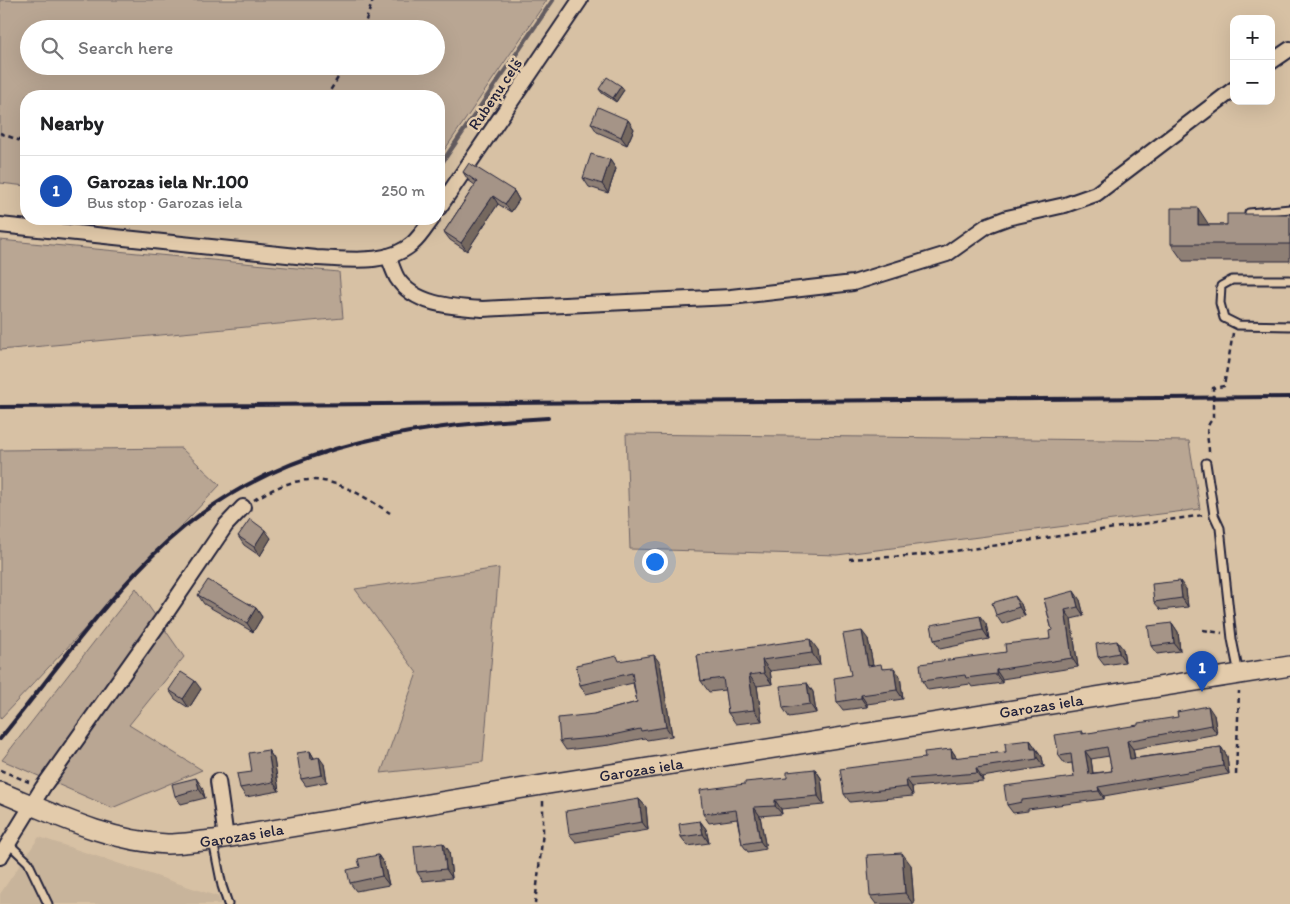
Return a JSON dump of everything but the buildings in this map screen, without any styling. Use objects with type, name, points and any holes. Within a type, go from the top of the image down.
[{"type":"main road","name":"Garozas iela","points":[[0,792],[78,824],[136,841],[169,844],[220,839],[542,785],[1290,666]]},
{"type":"street","name":"Rubeņu ceļš","points":[[445,199],[580,0]]},
{"type":"street","points":[[1274,60],[1290,49]]},
{"type":"street","points":[[388,256],[398,278],[409,290],[426,300],[453,307],[482,309],[731,297],[853,283],[947,254],[988,225],[1007,218],[1065,205],[1096,194],[1230,92]]},
{"type":"street","points":[[0,225],[316,258],[364,259],[397,254],[413,243],[427,225]]},
{"type":"street","points":[[0,857],[31,805],[166,616],[226,525],[243,507]]},
{"type":"street","points":[[218,781],[220,839]]},
{"type":"lane","points":[[1249,213],[1290,209]]},
{"type":"lane","points":[[1290,280],[1232,280],[1221,286],[1220,303],[1224,318],[1238,325],[1290,326]]},
{"type":"lane","points":[[1206,463],[1214,515],[1220,528],[1232,639],[1239,674]]},
{"type":"lane","points":[[220,839],[222,886],[228,904]]},
{"type":"lane","points":[[9,844],[28,862],[48,904]]},
{"type":"path","points":[[366,20],[373,0]]},
{"type":"path","points":[[331,90],[340,75]]},
{"type":"path","points":[[0,133],[20,141]]},
{"type":"path","points":[[1206,463],[1210,454],[1208,425],[1213,419],[1213,388],[1224,386],[1231,338],[1238,325]]},
{"type":"path","points":[[243,507],[268,492],[292,482],[315,479],[338,484],[360,494],[390,514]]},
{"type":"path","points":[[849,559],[971,549],[1192,516],[1214,515]]},
{"type":"path","points":[[1203,630],[1222,633],[1232,639]]},
{"type":"path","points":[[1236,775],[1239,674]]},
{"type":"path","points":[[535,904],[542,832],[542,785]]},
{"type":"shaded area","points":[[0,0],[547,0],[445,149],[445,90],[20,90],[20,185],[0,183]]},
{"type":"shaded area","points":[[0,240],[339,272],[343,318],[0,350]]},
{"type":"shaded area","points":[[626,434],[1189,441],[1200,509],[837,555],[630,549]]},
{"type":"shaded area","points":[[181,448],[220,485],[0,719],[0,450]]},
{"type":"shaded area","points":[[499,568],[483,762],[381,773],[417,673],[355,589]]},
{"type":"shaded area","points":[[136,588],[184,657],[129,725],[202,770],[112,808],[2,760]]},
{"type":"shaded area","points":[[39,837],[219,897],[220,904],[0,904],[0,894]]},
{"type":"waterway","points":[[445,158],[553,0]]},
{"type":"railway","points":[[0,407],[1290,397]]},
{"type":"railway","points":[[0,739],[112,599],[152,556],[194,519],[239,489],[286,466],[336,449],[387,436],[439,427],[548,418]]},
{"type":"place","name":"Garozas iela Nr.100","points":[[1202,692]]}]
